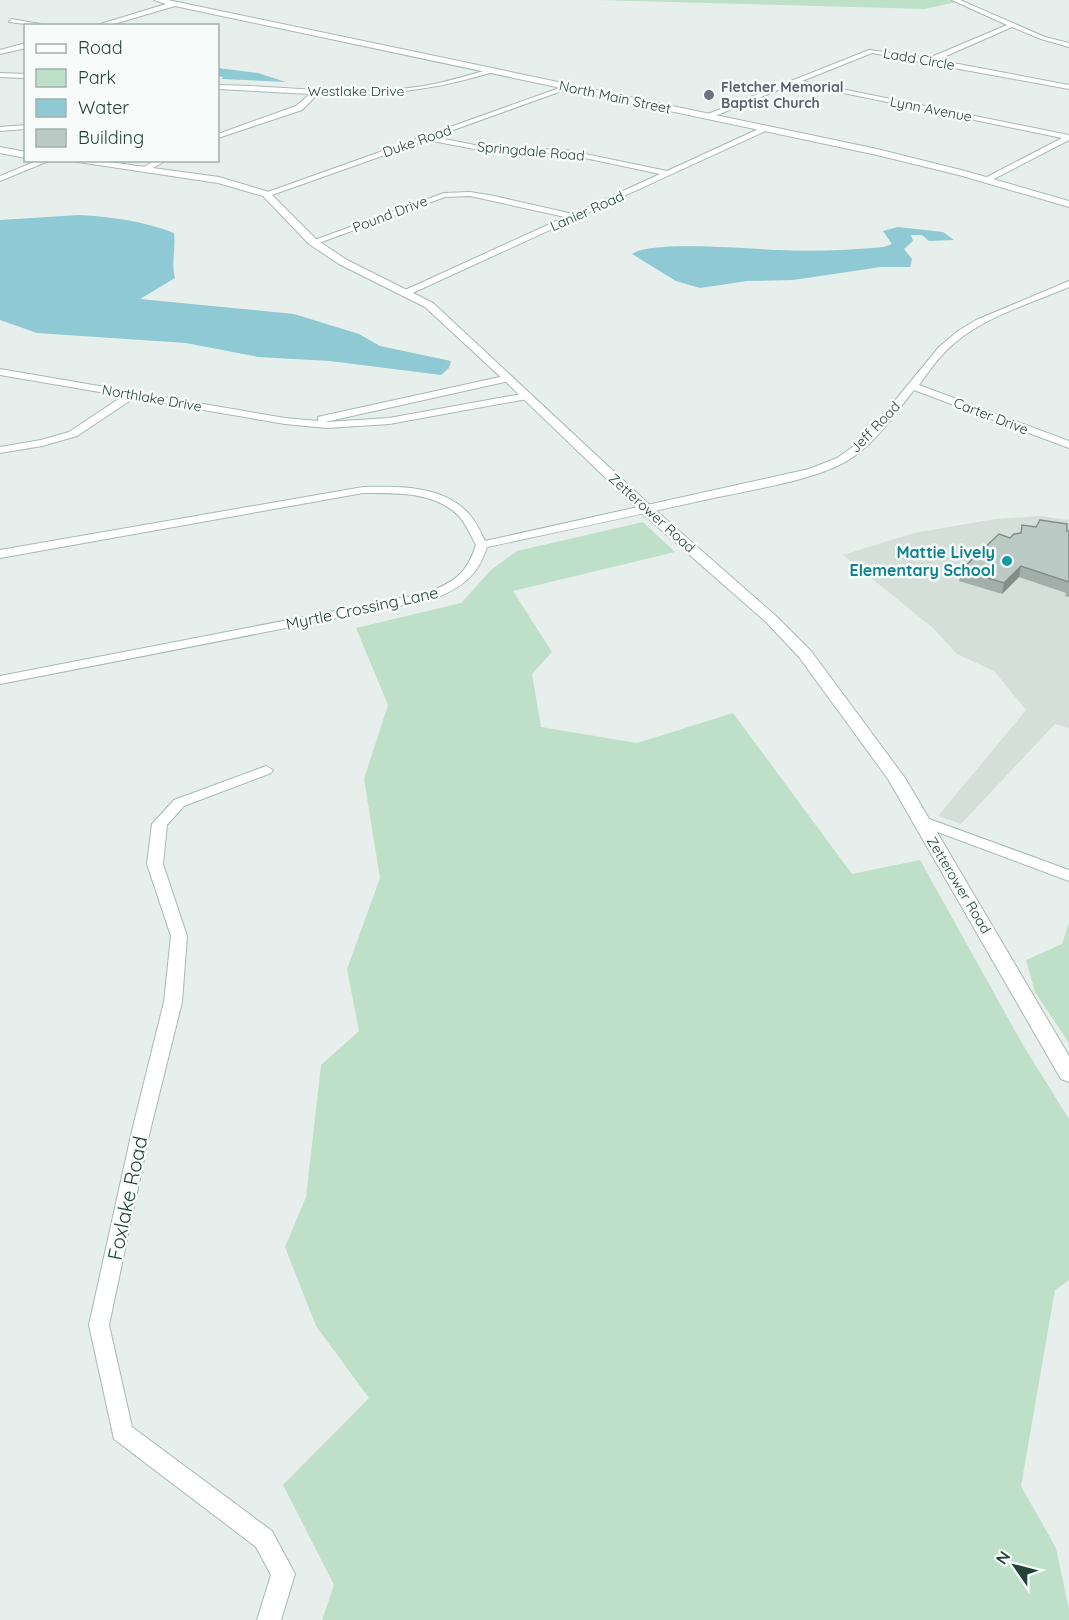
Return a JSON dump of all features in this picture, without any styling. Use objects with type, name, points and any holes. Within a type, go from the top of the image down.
[{"type":"street","name":"North Main Street","points":[[158,0],[768,128],[988,180],[1069,204]]},
{"type":"street","points":[[955,0],[1012,25],[1069,45]]},
{"type":"street","points":[[104,24],[174,3]]},
{"type":"street","points":[[11,21],[28,24]]},
{"type":"street","points":[[931,60],[1012,25]]},
{"type":"street","points":[[0,52],[24,46]]},
{"type":"street","name":"Ladd Circle","points":[[707,116],[871,51],[931,60],[1069,87]]},
{"type":"street","name":"Westlake Drive","points":[[219,87],[365,94],[410,92],[491,71]]},
{"type":"street","points":[[0,75],[24,76]]},
{"type":"street","name":"Lynn Avenue","points":[[794,81],[1069,137]]},
{"type":"street","name":"Duke Road","points":[[266,194],[568,87]]},
{"type":"street","points":[[219,136],[299,108],[309,101],[316,91]]},
{"type":"street","points":[[0,129],[24,127]]},
{"type":"street","name":"Lanier Road","points":[[406,293],[768,128]]},
{"type":"street","points":[[988,180],[1069,137]]},
{"type":"street","name":"Springdale Road","points":[[428,138],[485,149],[566,152],[669,174]]},
{"type":"street","points":[[0,150],[24,155]]},
{"type":"street","points":[[0,179],[42,162]]},
{"type":"street","name":"Zetterower Road","points":[[84,162],[219,180],[266,194],[313,242],[343,262],[429,305],[648,511],[771,619],[805,654],[896,778],[995,943],[1069,1074]]},
{"type":"street","points":[[143,170],[159,162]]},
{"type":"street","name":"Pound Drive","points":[[313,242],[444,195],[470,194],[494,198],[575,217]]},
{"type":"street","name":"Jeff Road","points":[[482,545],[648,511],[813,471],[841,460],[872,435],[942,349],[961,333],[979,322],[1069,284]]},
{"type":"street","name":"Northlake Drive","points":[[0,372],[304,423],[351,425],[389,421],[527,396]]},
{"type":"street","name":"Northlake Drive","points":[[304,423],[509,378]]},
{"type":"street","name":"Carter Drive","points":[[913,386],[1069,445]]},
{"type":"street","points":[[0,450],[42,443],[74,434],[132,395]]},
{"type":"street","points":[[0,554],[363,490],[419,492],[447,503],[463,514],[482,545]]},
{"type":"street","name":"Myrtle Crossing Lane","points":[[0,680],[430,596],[458,585],[476,567],[482,545]]},
{"type":"street","name":"Foxlake Road","points":[[266,770],[179,803],[160,824],[155,864],[179,936],[173,1002],[141,1131],[99,1325],[122,1431],[264,1539],[283,1574],[269,1620]]},
{"type":"street","points":[[921,821],[1069,876]]},
{"type":"shaded area","points":[[1041,516],[1069,520],[1069,728],[1055,724],[961,824],[938,816],[1026,710],[994,671],[957,654],[934,629],[843,555],[914,533],[995,519]]},
{"type":"green space","points":[[596,0],[965,0],[925,9]]},
{"type":"green space","points":[[643,522],[675,552],[513,591],[552,652],[532,674],[541,727],[637,743],[733,713],[852,874],[920,860],[1023,1045],[1069,1119],[1069,1280],[1055,1290],[1021,1486],[1056,1548],[1069,1609],[1069,1620],[322,1620],[334,1585],[283,1485],[369,1398],[316,1326],[285,1247],[306,1197],[321,1065],[359,1031],[347,969],[380,878],[364,779],[388,705],[356,628],[461,603],[491,570],[517,551]]},
{"type":"green space","points":[[1069,923],[1069,1043],[1035,992],[1026,960],[1062,944]]},
{"type":"water","points":[[219,68],[258,73],[286,82],[222,79],[223,77],[219,76]]},
{"type":"water","points":[[79,215],[128,220],[174,233],[175,278],[140,299],[294,314],[359,334],[380,346],[451,361],[449,368],[441,375],[330,361],[258,357],[186,343],[37,333],[0,320],[0,220]]},
{"type":"water","points":[[898,227],[943,232],[954,240],[929,241],[922,235],[911,235],[913,241],[904,249],[912,259],[910,267],[881,267],[793,280],[747,281],[700,288],[676,281],[632,254],[659,247],[679,246],[804,251],[884,247],[892,244],[883,231]]},
{"type":"building","name":"Mattie Lively Elementary School","points":[[1040,520],[1067,524],[1069,582],[1021,566],[1004,583],[961,570],[999,534],[1010,538],[1014,534],[1021,533],[1022,525],[1036,527]]},
{"type":"place","name":"Fletcher Memorial Baptist Church","points":[[709,95]]},
{"type":"place","name":"Mattie Lively Elementary School","points":[[1007,561]]}]
